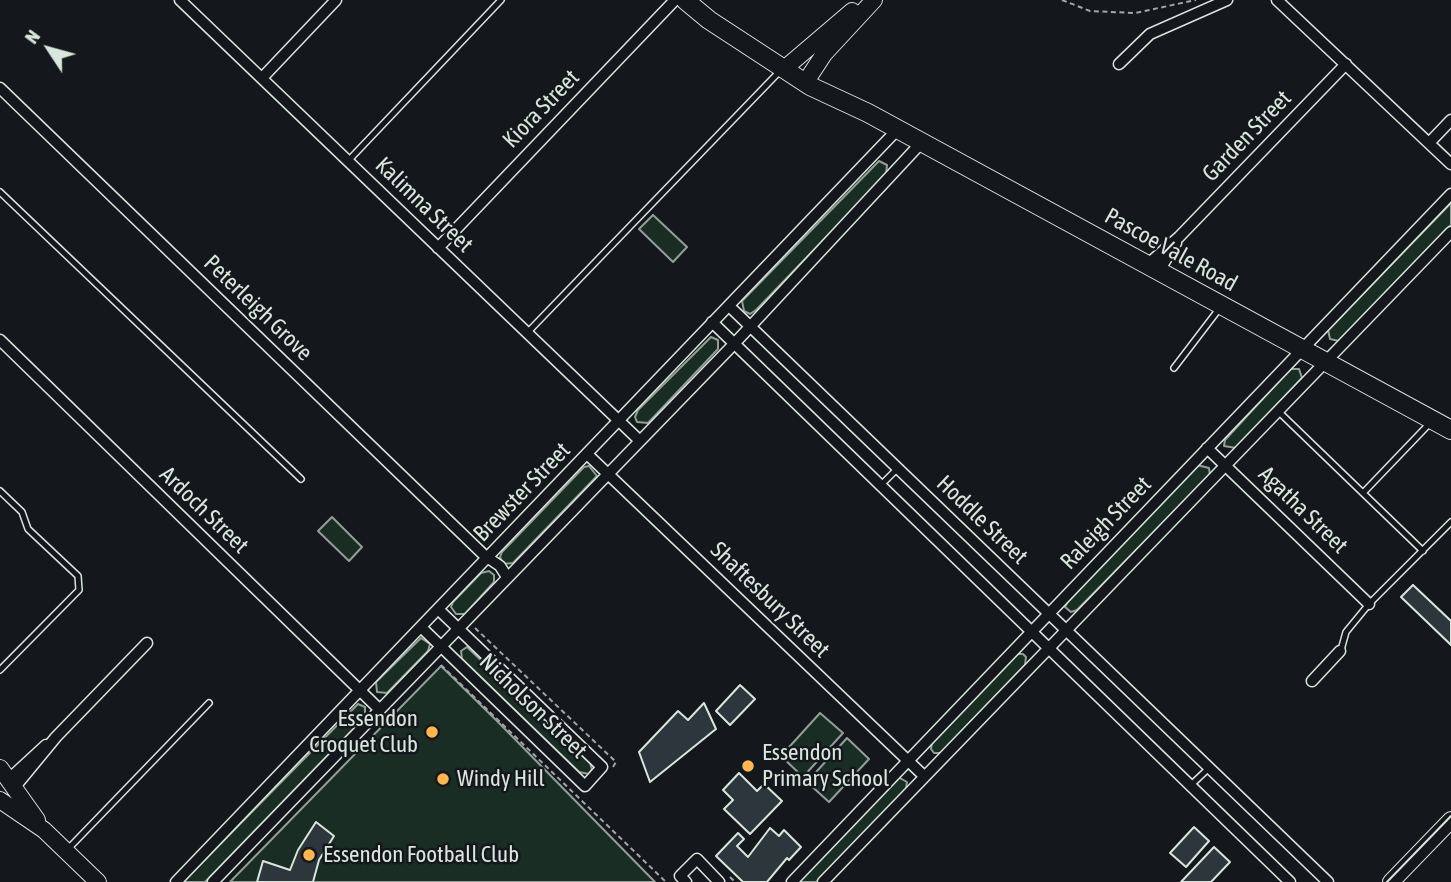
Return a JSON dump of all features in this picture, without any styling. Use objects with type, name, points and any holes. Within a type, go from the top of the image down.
[{"type":"main road","name":"Pascoe Vale Road","points":[[687,0],[709,20],[898,130],[1451,430]]},
{"type":"street","name":"Kalimna Street","points":[[180,0],[640,441]]},
{"type":"street","points":[[262,78],[336,0]]},
{"type":"street","name":"Kiora Street","points":[[438,247],[675,0]]},
{"type":"street","points":[[786,66],[864,0]]},
{"type":"street","points":[[808,78],[874,0]]},
{"type":"street","points":[[1119,64],[1150,34],[1227,0]]},
{"type":"street","points":[[1278,0],[1451,164]]},
{"type":"street","name":"Garden Street","points":[[1153,268],[1179,237],[1346,64]]},
{"type":"street","name":"Peterleigh Grove","points":[[0,88],[488,558],[500,566],[507,577]]},
{"type":"street","points":[[1429,143],[1451,120]]},
{"type":"street","name":"Brewster Street","points":[[176,882],[898,130]]},
{"type":"street","points":[[213,882],[734,344],[922,142]]},
{"type":"street","name":"Raleigh Street","points":[[792,882],[1451,194]]},
{"type":"street","name":"Raleigh Street","points":[[822,882],[1451,232]]},
{"type":"street","name":"Hoddle Street","points":[[729,306],[1328,882]]},
{"type":"street","name":"Hoddle Street","points":[[712,322],[1290,882]]},
{"type":"street","name":"Ardoch Street","points":[[0,340],[379,709]]},
{"type":"street","name":"Agatha Street","points":[[1207,448],[1369,604]]},
{"type":"street","name":"Shaftesbury Street","points":[[587,454],[924,776]]},
{"type":"street","name":"Nicholson Street","points":[[422,628],[585,786],[603,767],[439,610]]},
{"type":"street","points":[[98,882],[44,830],[1,800],[7,779],[27,759],[56,737],[147,643]]},
{"type":"street","points":[[1311,681],[1340,651]]},
{"type":"street","points":[[7,779],[44,830]]},
{"type":"street","points":[[1391,882],[1451,820]]},
{"type":"street","points":[[686,882],[680,876],[697,859],[719,882]]},
{"type":"lane","points":[[348,161],[501,0]]},
{"type":"lane","points":[[527,333],[786,66]]},
{"type":"lane","points":[[0,192],[301,480]]},
{"type":"lane","points":[[1174,368],[1222,306]]},
{"type":"lane","points":[[1279,412],[1423,551]]},
{"type":"lane","points":[[1363,493],[1433,420]]},
{"type":"lane","points":[[880,486],[898,468]]},
{"type":"lane","points":[[0,491],[22,512],[28,529],[78,576],[79,590],[0,670]]},
{"type":"lane","points":[[1340,651],[1346,632],[1369,604],[1451,522]]},
{"type":"lane","points":[[66,851],[209,703]]},
{"type":"lane","points":[[1191,785],[1209,767]]},
{"type":"path","points":[[1062,0],[1090,11],[1135,13],[1197,0]]},
{"type":"path","points":[[582,801],[666,882]]},
{"type":"green space","points":[[879,161],[887,165],[886,175],[756,310],[750,314],[744,311],[742,301]]},
{"type":"green space","points":[[1451,203],[1451,225],[1339,341],[1330,339],[1328,330]]},
{"type":"green space","points":[[653,215],[687,247],[673,262],[639,229]]},
{"type":"green space","points":[[711,337],[718,340],[718,349],[648,423],[637,422],[635,417],[638,410]]},
{"type":"green space","points":[[1290,369],[1299,369],[1302,378],[1236,448],[1224,446],[1225,440]]},
{"type":"green space","points":[[1197,465],[1209,468],[1210,475],[1077,610],[1071,612],[1065,607],[1068,601]]},
{"type":"green space","points":[[589,466],[597,476],[513,563],[503,564],[500,557],[502,552],[584,467]]},
{"type":"green space","points":[[332,517],[362,547],[349,561],[318,531]]},
{"type":"green space","points":[[489,571],[494,575],[494,582],[465,614],[456,614],[451,607],[453,602],[481,573]]},
{"type":"green space","points":[[421,638],[430,644],[428,651],[387,693],[377,692],[376,682]]},
{"type":"green space","points":[[467,647],[590,763],[592,769],[589,774],[579,772],[462,659],[461,651]]},
{"type":"green space","points":[[1015,654],[1023,654],[1026,657],[1025,665],[941,753],[934,753],[931,749],[932,741]]},
{"type":"green space","name":"Windy Hill","points":[[441,666],[498,722],[655,882],[230,882]]},
{"type":"green space","points":[[358,704],[365,707],[365,717],[205,882],[183,882]]},
{"type":"green space","points":[[820,713],[843,733],[803,777],[781,756]]},
{"type":"green space","points":[[847,738],[869,759],[829,802],[807,782]]},
{"type":"green space","points":[[898,777],[907,782],[906,789],[817,882],[798,882]]},
{"type":"building","points":[[1413,585],[1451,621],[1451,645],[1401,597]]},
{"type":"building","points":[[740,685],[755,699],[730,725],[716,711]]},
{"type":"building","points":[[704,703],[716,729],[650,782],[639,752],[678,711],[688,720]]},
{"type":"building","points":[[739,773],[757,791],[764,784],[782,801],[750,834],[724,809],[733,800],[723,790]]},
{"type":"building","name":"Essendon Football Club","points":[[316,822],[334,836],[319,860],[313,882],[257,882],[263,861],[290,870],[298,850]]},
{"type":"building","points":[[1194,827],[1209,841],[1186,867],[1170,853]]},
{"type":"building","points":[[770,828],[779,836],[784,830],[801,847],[789,860],[787,858],[767,882],[743,882],[716,856],[738,833],[744,839],[737,846],[748,857]]},
{"type":"building","points":[[1214,847],[1230,862],[1211,882],[1181,882]]},
{"type":"tram line","points":[[1387,882],[1451,816]]},
{"type":"place","name":"Essendon Croquet Club","points":[[432,732]]},
{"type":"place","name":"Essendon Primary School","points":[[748,766]]},
{"type":"place","name":"Windy Hill","points":[[443,779]]},
{"type":"place","name":"Essendon Football Club","points":[[309,855]]}]
